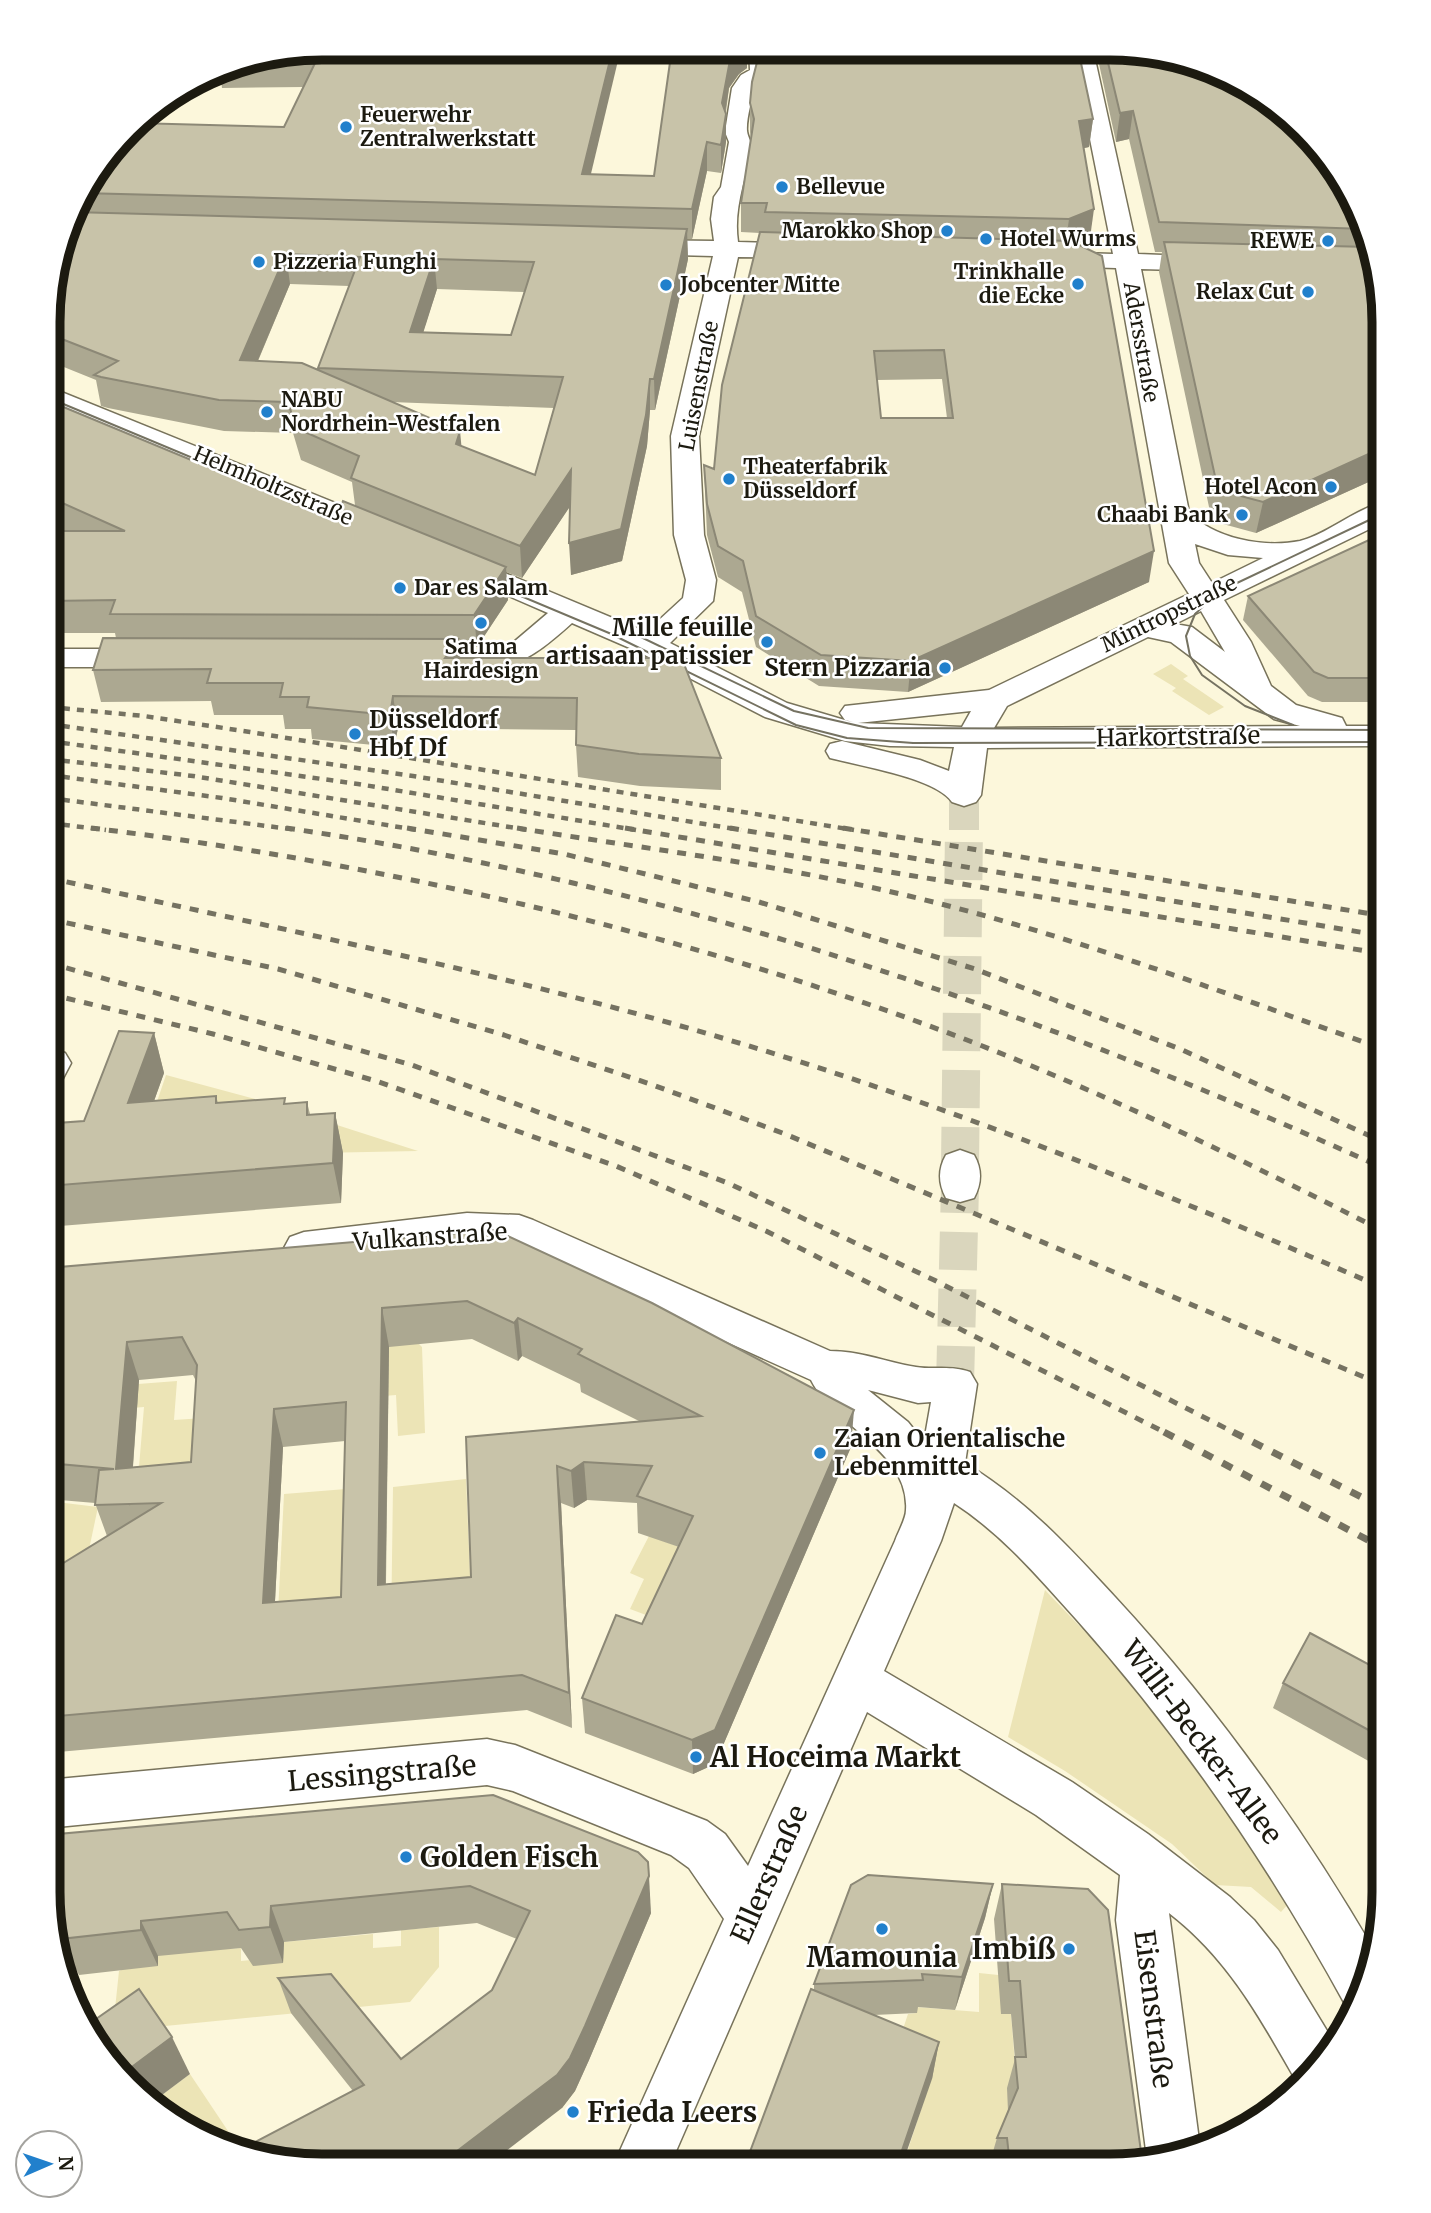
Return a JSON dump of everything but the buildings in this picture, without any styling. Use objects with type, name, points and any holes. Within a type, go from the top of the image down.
[{"type":"street","name":"Luisenstraße","points":[[650,645],[698,601],[701,580],[689,535],[685,436],[727,249],[723,219],[726,197],[733,187],[740,142],[736,132],[744,88],[749,80],[761,72],[762,60]]},
{"type":"street","name":"Adersstraße","points":[[1084,60],[1127,261],[1172,511],[1184,563],[1236,642],[1256,688]]},
{"type":"street","points":[[617,246],[830,252]]},
{"type":"street","points":[[1026,258],[1235,264]]},
{"type":"street","name":"Helmholtzstraße","points":[[60,400],[650,645]]},
{"type":"street","points":[[1172,511],[1185,528],[1202,540],[1254,550],[1301,549]]},
{"type":"street","name":"Mintropstraße","points":[[972,737],[982,717],[996,699],[1372,516]]},
{"type":"street","points":[[422,659],[502,659],[526,648],[568,611]]},
{"type":"street","name":"Adersstraße","points":[[1141,627],[1181,634],[1285,712],[1372,733]]},
{"type":"street","points":[[650,645],[789,715],[841,751],[908,767],[964,792],[972,737],[874,735],[845,731],[789,715]]},
{"type":"street","points":[[60,657],[182,658]]},
{"type":"street","points":[[789,715],[892,712],[996,699]]},
{"type":"street","name":"Harkortstraße","points":[[972,737],[1372,736]]},
{"type":"street","name":"Vulkanstraße","points":[[273,1252],[464,1230],[496,1228],[519,1231],[826,1368],[851,1368],[918,1385],[955,1384]]},
{"type":"street","points":[[826,1368],[834,1387],[905,1448],[924,1483],[935,1491]]},
{"type":"street","name":"Ellerstraße","points":[[646,2154],[856,1680],[935,1491],[955,1384]]},
{"type":"street","name":"Willi-Becker-Allee","points":[[935,1491],[996,1507],[1034,1541],[1132,1646],[1192,1718],[1278,1839],[1358,1975]]},
{"type":"street","points":[[856,1680],[1025,1777],[1147,1864],[1234,1936],[1288,2012],[1312,2057]]},
{"type":"street","name":"Lessingstraße","points":[[60,1803],[487,1762],[515,1768],[689,1838],[708,1852],[751,1913]]},
{"type":"street","name":"Eisenstraße","points":[[1147,1864],[1142,1920],[1172,2146]]},
{"type":"shaded area","points":[[1171,664],[1188,676],[1183,679],[1224,707],[1209,715],[1172,691],[1176,688],[1153,674]]},
{"type":"shaded area","points":[[166,1075],[259,1100],[418,1151],[317,1153],[146,1134]]},
{"type":"shaded area","points":[[417,1342],[422,1347],[425,1433],[398,1436],[396,1395],[285,1404],[388,1344]]},
{"type":"shaded area","points":[[177,1381],[174,1420],[204,1418],[200,1497],[136,1503],[144,1407],[70,1413],[138,1384]]},
{"type":"shaded area","points":[[466,1479],[470,1574],[517,1571],[391,1632],[393,1487]]},
{"type":"shaded area","points":[[346,1489],[342,1625],[276,1653],[284,1494]]},
{"type":"shaded area","points":[[60,1502],[98,1507],[80,1592],[60,1603]]},
{"type":"shaded area","points":[[649,1536],[694,1552],[662,1621],[630,1609],[644,1579],[630,1573]]},
{"type":"shaded area","points":[[1045,1590],[1156,1706],[1289,1903],[1281,1912],[1251,1887],[1215,1885],[1172,1844],[1065,1771],[1008,1737]]},
{"type":"shaded area","points":[[439,1927],[439,1967],[410,2002],[135,2029],[115,2009],[119,1971],[158,1953],[241,1948],[241,1961],[283,1957],[284,1942],[373,1934],[373,1948],[401,1946],[401,1930]]},
{"type":"shaded area","points":[[979,1973],[1008,1976],[1017,2089],[1010,2132],[1000,2154],[907,2154],[931,2079],[892,2062],[908,2014],[917,2013],[916,2007],[979,2012]]},
{"type":"shaded area","points":[[190,2074],[233,2138],[191,2118],[159,2097]]},
{"type":"tunnel","points":[[964,795],[964,828]]},
{"type":"tunnel","points":[[960,1165],[964,828]]},
{"type":"tunnel","points":[[955,1384],[960,1187]]},
{"type":"tram line","points":[[60,403],[351,524]]},
{"type":"tram line","points":[[1293,725],[1245,706],[1202,675],[1190,656],[1186,636],[1195,614],[1218,592],[1372,519]]},
{"type":"tram line","points":[[490,583],[609,633],[796,725],[847,738],[913,743],[1372,742]]},
{"type":"tram line","points":[[618,626],[794,711],[868,728],[1372,730]]},
{"type":"railway","points":[[60,708],[144,716],[250,732],[854,830]]},
{"type":"railway","points":[[60,726],[413,776],[741,830]]},
{"type":"railway","points":[[60,743],[358,784],[636,830]]},
{"type":"railway","points":[[60,760],[193,776],[528,830]]},
{"type":"railway","points":[[60,776],[222,798],[417,830]]},
{"type":"railway","points":[[60,799],[297,830]]},
{"type":"railway","points":[[60,824],[105,830]]},
{"type":"railway","points":[[91,828],[105,830]]},
{"type":"railway","points":[[286,828],[297,830]]},
{"type":"railway","points":[[407,828],[564,854],[759,902],[975,969],[1180,1049],[1372,1137]]},
{"type":"railway","points":[[517,828],[792,871],[902,894],[972,912],[1110,954],[1372,1045]]},
{"type":"railway","points":[[625,828],[1372,952]]},
{"type":"railway","points":[[730,828],[1372,934]]},
{"type":"railway","points":[[843,828],[1372,914]]},
{"type":"railway","points":[[105,830],[314,861],[425,883],[645,935],[753,967],[967,1040],[1073,1083],[1177,1130],[1372,1226]]},
{"type":"railway","points":[[297,830],[428,852],[569,882],[709,918],[846,959],[983,1005],[1118,1056],[1372,1163]]},
{"type":"railway","points":[[60,880],[482,974],[654,1018],[739,1043],[985,1125],[1145,1187],[1372,1283]]},
{"type":"railway","points":[[60,921],[278,969],[504,1035],[653,1085],[785,1134],[1372,1380]]},
{"type":"railway","points":[[60,966],[412,1065],[728,1183],[934,1280],[1237,1434]]},
{"type":"railway","points":[[60,997],[213,1034],[376,1081],[616,1166],[766,1231],[1168,1434]]},
{"type":"railway","points":[[1164,1432],[1372,1542]]},
{"type":"railway","points":[[1233,1432],[1372,1502]]},
{"type":"place","name":"Feuerwehr Zentralwerkstatt","points":[[346,127]]},
{"type":"place","name":"Bellevue","points":[[782,187]]},
{"type":"place","name":"Marokko Shop","points":[[947,231]]},
{"type":"place","name":"Hotel Wurms","points":[[986,239]]},
{"type":"place","name":"REWE","points":[[1328,241]]},
{"type":"place","name":"Pizzeria Funghi","points":[[259,262]]},
{"type":"place","name":"Trinkhalle die Ecke","points":[[1078,284]]},
{"type":"place","name":"Jobcenter Mitte","points":[[666,285]]},
{"type":"place","name":"Relax Cut","points":[[1308,292]]},
{"type":"place","name":"NABU Nordrhein-Westfalen","points":[[267,412]]},
{"type":"place","name":"Theaterfabrik Düsseldorf","points":[[729,479]]},
{"type":"place","name":"Hotel Acon","points":[[1331,487]]},
{"type":"place","name":"Chaabi Bank","points":[[1242,515]]},
{"type":"place","name":"Dar es Salam","points":[[400,588]]},
{"type":"place","name":"Satima Hairdesign","points":[[481,623]]},
{"type":"place","name":"Mille feuille artisaan patissier","points":[[767,642]]},
{"type":"place","name":"Stern Pizzaria","points":[[945,668]]},
{"type":"place","name":"Düsseldorf Hbf Df","points":[[355,734]]},
{"type":"place","name":"Zaian Orientalische Lebenmittel","points":[[820,1453]]},
{"type":"place","name":"Al Hoceima Markt","points":[[696,1757]]},
{"type":"place","name":"Golden Fisch","points":[[406,1857]]},
{"type":"place","name":"Mamounia","points":[[882,1929]]},
{"type":"place","name":"Imbiß","points":[[1069,1949]]},
{"type":"place","name":"Frieda Leers","points":[[573,2112]]}]
